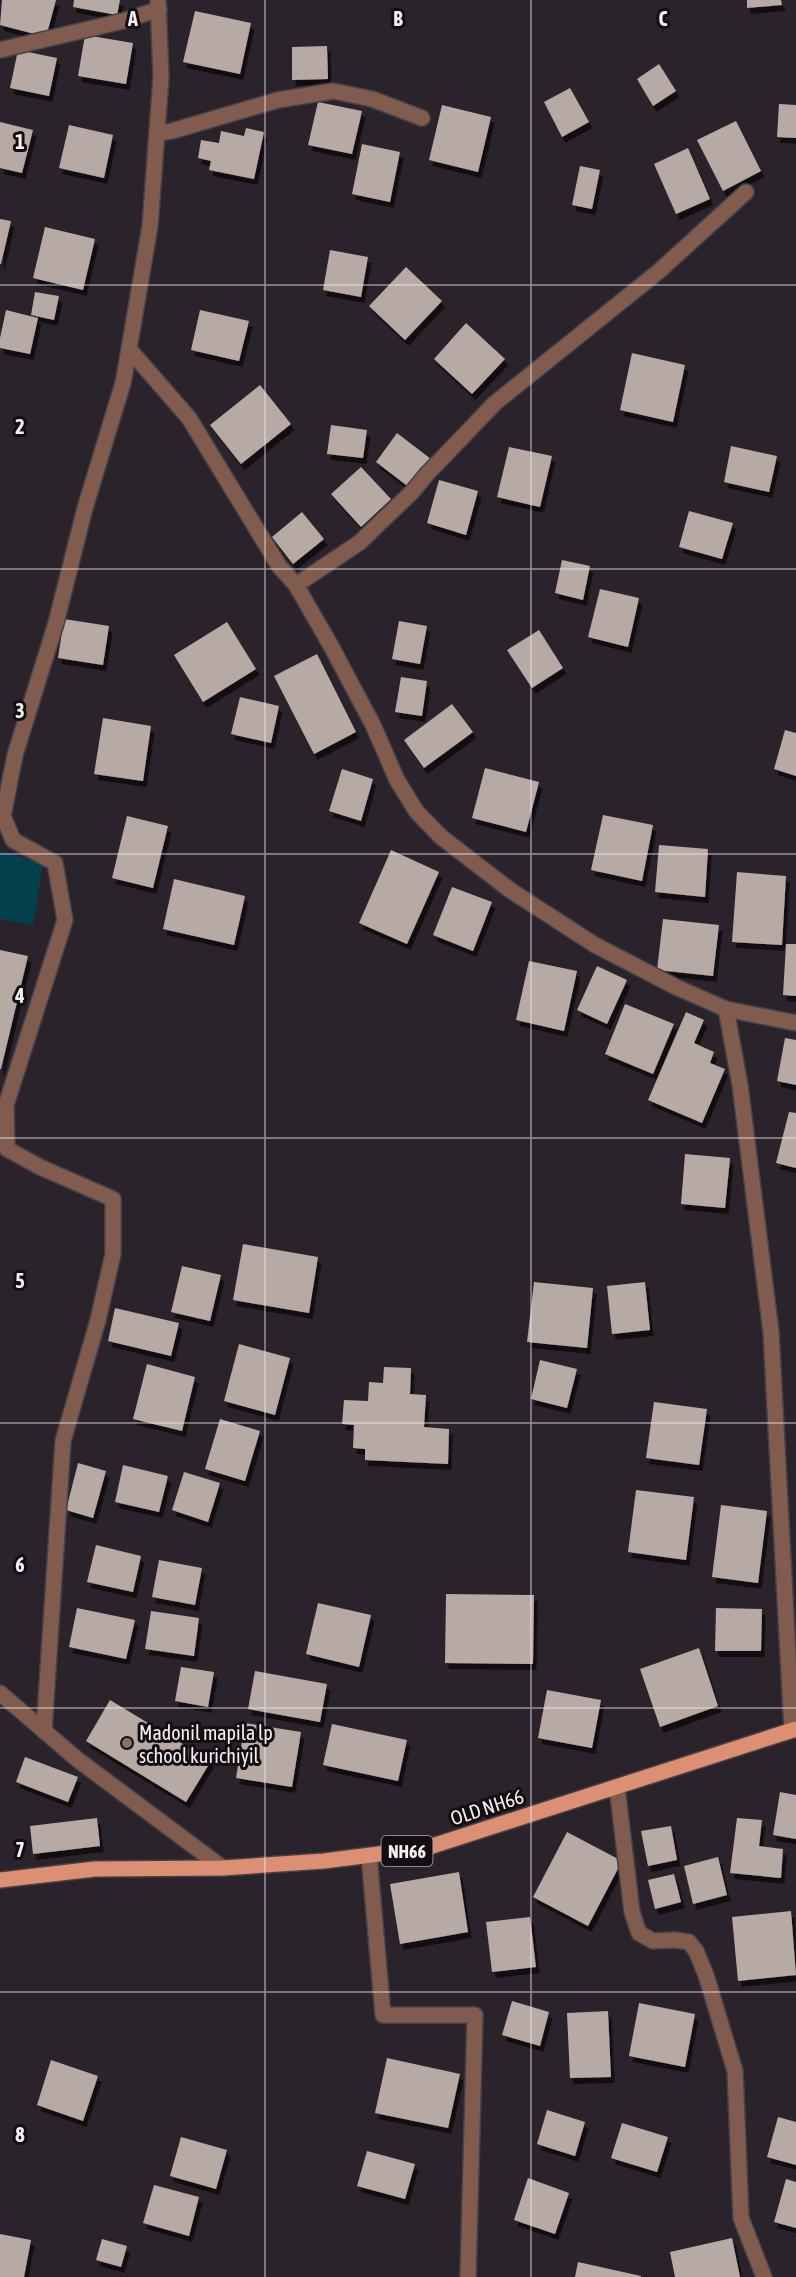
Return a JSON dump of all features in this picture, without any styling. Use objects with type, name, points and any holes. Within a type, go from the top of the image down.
[{"type":"main road","name":"OLD NH66","points":[[0,1880],[95,1869],[223,1868],[324,1861],[426,1848],[794,1730]]},
{"type":"street","points":[[0,50],[123,21],[159,5],[161,77],[150,226],[123,383],[85,508],[56,623],[15,755],[3,816],[13,840],[56,863],[65,920],[6,1105],[7,1149],[40,1167],[113,1199],[113,1254],[98,1320],[63,1441],[44,1731]]},
{"type":"street","points":[[157,134],[278,100],[333,91],[372,99],[422,118]]},
{"type":"street","points":[[296,585],[358,543],[413,491],[495,403],[658,272],[746,192]]},
{"type":"street","points":[[129,349],[189,418],[279,566],[296,585],[332,646],[368,715],[397,780],[416,811],[440,836],[510,890],[595,945],[676,987],[726,1009],[796,1023]]},
{"type":"street","points":[[726,1009],[740,1085],[771,1332],[794,1730]]},
{"type":"street","points":[[0,1693],[78,1760],[223,1868]]},
{"type":"street","points":[[617,1787],[633,1912],[639,1934],[652,1941],[689,1942],[696,1951],[706,1975],[735,2071],[741,2218],[764,2277]]},
{"type":"street","points":[[369,1855],[383,2015],[475,2015],[468,2277]]},
{"type":"water","points":[[0,851],[43,863],[33,925],[0,919]]},
{"type":"building","points":[[2,0],[56,0],[46,37],[0,25]]},
{"type":"building","points":[[74,0],[120,0],[117,15],[73,7]]},
{"type":"building","points":[[747,0],[781,0],[782,5],[747,8]]},
{"type":"building","points":[[195,11],[251,23],[240,74],[183,62]]},
{"type":"building","points":[[85,35],[133,43],[126,84],[78,76]]},
{"type":"building","points":[[327,46],[328,79],[292,80],[292,47]]},
{"type":"building","points":[[18,50],[57,58],[49,96],[10,88]]},
{"type":"building","points":[[659,64],[676,91],[653,106],[637,79]]},
{"type":"building","points":[[570,88],[589,122],[562,137],[544,102]]},
{"type":"building","points":[[318,102],[362,111],[352,154],[308,145]]},
{"type":"building","points":[[779,104],[796,105],[796,138],[777,137]]},
{"type":"building","points":[[442,105],[491,117],[478,172],[429,160]]},
{"type":"building","points":[[736,121],[761,171],[723,191],[697,140]]},
{"type":"building","points":[[0,122],[33,130],[22,173],[0,168]]},
{"type":"building","points":[[69,125],[113,135],[104,178],[59,168]]},
{"type":"building","points":[[246,128],[264,132],[254,179],[209,170],[211,161],[198,158],[201,140],[219,143],[221,131],[244,136]]},
{"type":"building","points":[[362,144],[400,152],[390,202],[352,194]]},
{"type":"building","points":[[688,148],[710,199],[676,214],[654,164]]},
{"type":"building","points":[[580,166],[600,170],[592,209],[572,205]]},
{"type":"building","points":[[0,219],[11,221],[1,264],[0,264]]},
{"type":"building","points":[[45,227],[95,239],[83,290],[33,278]]},
{"type":"building","points":[[330,250],[368,257],[361,297],[323,290]]},
{"type":"building","points":[[406,267],[442,301],[405,340],[369,306]]},
{"type":"building","points":[[35,292],[59,296],[54,320],[31,315]]},
{"type":"building","points":[[6,310],[38,318],[30,354],[0,348]]},
{"type":"building","points":[[200,310],[249,321],[239,361],[191,350]]},
{"type":"building","points":[[466,323],[505,359],[472,394],[434,359]]},
{"type":"building","points":[[632,353],[685,365],[673,422],[620,410]]},
{"type":"building","points":[[260,385],[291,424],[241,464],[210,425]]},
{"type":"building","points":[[331,425],[367,430],[363,458],[327,454]]},
{"type":"building","points":[[397,433],[431,459],[410,488],[376,462]]},
{"type":"building","points":[[731,446],[777,456],[769,492],[724,482]]},
{"type":"building","points":[[509,447],[552,456],[540,507],[497,497]]},
{"type":"building","points":[[361,467],[391,499],[361,527],[331,494]]},
{"type":"building","points":[[439,480],[478,491],[466,535],[427,523]]},
{"type":"building","points":[[689,511],[733,523],[722,559],[679,547]]},
{"type":"building","points":[[302,512],[324,539],[293,564],[272,537]]},
{"type":"building","points":[[562,560],[590,566],[583,600],[555,593]]},
{"type":"building","points":[[600,589],[639,598],[628,647],[588,637]]},
{"type":"building","points":[[64,619],[109,626],[103,665],[58,658]]},
{"type":"building","points":[[399,621],[427,626],[420,664],[392,659]]},
{"type":"building","points":[[227,622],[256,669],[203,702],[174,655]]},
{"type":"building","points":[[539,630],[563,668],[532,688],[507,650]]},
{"type":"building","points":[[317,654],[356,732],[314,754],[274,676]]},
{"type":"building","points":[[401,677],[427,681],[422,716],[395,712]]},
{"type":"building","points":[[240,697],[279,706],[271,743],[231,734]]},
{"type":"building","points":[[452,704],[473,732],[424,768],[404,740]]},
{"type":"building","points":[[103,718],[151,726],[143,781],[94,774]]},
{"type":"building","points":[[785,730],[796,733],[796,776],[774,769]]},
{"type":"building","points":[[485,768],[539,782],[526,832],[472,818]]},
{"type":"building","points":[[342,769],[373,779],[361,821],[329,811]]},
{"type":"building","points":[[603,815],[653,825],[642,881],[591,870]]},
{"type":"building","points":[[127,816],[168,826],[153,888],[112,878]]},
{"type":"building","points":[[659,845],[708,849],[705,897],[655,892]]},
{"type":"building","points":[[391,850],[439,872],[407,944],[359,923]]},
{"type":"building","points":[[737,872],[786,876],[782,945],[732,942]]},
{"type":"building","points":[[174,879],[245,896],[234,945],[163,929]]},
{"type":"building","points":[[452,887],[492,902],[473,951],[433,935]]},
{"type":"building","points":[[663,919],[719,925],[713,976],[657,970]]},
{"type":"building","points":[[786,944],[796,944],[796,996],[783,995]]},
{"type":"building","points":[[0,950],[28,956],[1,1069],[0,1069]]},
{"type":"building","points":[[529,961],[577,971],[564,1031],[516,1020]]},
{"type":"building","points":[[597,966],[627,980],[607,1024],[577,1010]]},
{"type":"building","points":[[625,1004],[674,1024],[653,1074],[605,1054]]},
{"type":"building","points":[[686,1012],[704,1020],[694,1043],[714,1052],[710,1063],[725,1069],[702,1123],[648,1100]]},
{"type":"building","points":[[785,1038],[796,1040],[796,1085],[777,1081]]},
{"type":"building","points":[[789,1112],[796,1113],[796,1168],[776,1163]]},
{"type":"building","points":[[685,1154],[730,1158],[725,1208],[681,1204]]},
{"type":"building","points":[[243,1244],[318,1257],[309,1313],[233,1300]]},
{"type":"building","points":[[182,1266],[221,1275],[210,1321],[171,1312]]},
{"type":"building","points":[[534,1282],[593,1288],[587,1348],[527,1342]]},
{"type":"building","points":[[645,1282],[650,1330],[612,1334],[607,1286]]},
{"type":"building","points":[[115,1308],[179,1323],[171,1356],[108,1341]]},
{"type":"building","points":[[239,1344],[290,1358],[275,1415],[224,1401]]},
{"type":"building","points":[[540,1360],[577,1369],[567,1408],[531,1399]]},
{"type":"building","points":[[147,1364],[195,1377],[182,1431],[133,1419]]},
{"type":"building","points":[[384,1367],[411,1368],[410,1394],[426,1395],[424,1427],[449,1429],[448,1464],[365,1460],[365,1449],[353,1448],[354,1425],[342,1424],[344,1400],[368,1401],[369,1382],[383,1383]]},
{"type":"building","points":[[654,1402],[707,1409],[699,1465],[646,1458]]},
{"type":"building","points":[[220,1419],[260,1431],[245,1481],[205,1469]]},
{"type":"building","points":[[78,1463],[106,1471],[93,1518],[66,1510]]},
{"type":"building","points":[[123,1465],[168,1476],[159,1512],[115,1502]]},
{"type":"building","points":[[184,1472],[220,1483],[208,1522],[172,1510]]},
{"type":"building","points":[[636,1490],[694,1497],[686,1560],[628,1552]]},
{"type":"building","points":[[721,1505],[767,1511],[758,1583],[712,1577]]},
{"type":"building","points":[[96,1545],[141,1556],[133,1592],[87,1582]]},
{"type":"building","points":[[159,1560],[202,1568],[195,1605],[152,1597]]},
{"type":"building","points":[[446,1594],[534,1595],[533,1664],[445,1663]]},
{"type":"building","points":[[318,1603],[371,1615],[359,1667],[306,1654]]},
{"type":"building","points":[[77,1608],[135,1620],[126,1659],[69,1647]]},
{"type":"building","points":[[716,1608],[762,1609],[761,1651],[715,1651]]},
{"type":"building","points":[[151,1611],[199,1618],[194,1656],[145,1649]]},
{"type":"building","points":[[699,1648],[718,1706],[660,1727],[640,1669]]},
{"type":"building","points":[[181,1667],[214,1672],[208,1707],[175,1701]]},
{"type":"building","points":[[255,1671],[327,1684],[320,1722],[248,1709]]},
{"type":"building","points":[[547,1690],[601,1700],[592,1748],[538,1738]]},
{"type":"building","points":[[110,1700],[211,1761],[186,1802],[86,1741]]},
{"type":"building","points":[[245,1723],[301,1732],[292,1787],[236,1778]]},
{"type":"building","points":[[332,1724],[407,1740],[398,1781],[323,1765]]},
{"type":"building","points":[[25,1757],[78,1777],[68,1802],[16,1782]]},
{"type":"building","points":[[780,1792],[796,1795],[796,1839],[773,1835]]},
{"type":"building","points":[[97,1818],[100,1846],[33,1854],[30,1826]]},
{"type":"building","points":[[737,1818],[762,1820],[759,1846],[783,1849],[781,1878],[730,1873]]},
{"type":"building","points":[[671,1826],[677,1860],[648,1866],[641,1831]]},
{"type":"building","points":[[567,1832],[622,1861],[588,1926],[533,1897]]},
{"type":"building","points":[[718,1857],[727,1895],[693,1904],[684,1866]]},
{"type":"building","points":[[459,1872],[468,1932],[400,1944],[390,1884]]},
{"type":"building","points":[[674,1874],[681,1902],[655,1909],[648,1880]]},
{"type":"building","points":[[791,1911],[796,1975],[738,1981],[732,1917]]},
{"type":"building","points":[[530,1917],[536,1967],[492,1972],[486,1922]]},
{"type":"building","points":[[512,2001],[549,2012],[540,2046],[502,2035]]},
{"type":"building","points":[[639,2003],[695,2014],[685,2067],[629,2056]]},
{"type":"building","points":[[608,2011],[611,2077],[570,2078],[567,2013]]},
{"type":"building","points":[[387,2058],[460,2074],[448,2128],[375,2113]]},
{"type":"building","points":[[51,2060],[98,2076],[83,2121],[37,2105]]},
{"type":"building","points":[[547,2110],[585,2122],[575,2156],[537,2144]]},
{"type":"building","points":[[778,2117],[796,2122],[796,2165],[767,2157]]},
{"type":"building","points":[[622,2123],[668,2137],[657,2172],[611,2158]]},
{"type":"building","points":[[181,2137],[227,2150],[216,2189],[170,2176]]},
{"type":"building","points":[[367,2151],[415,2164],[405,2199],[357,2186]]},
{"type":"building","points":[[528,2178],[569,2193],[555,2234],[514,2220]]},
{"type":"building","points":[[786,2179],[796,2182],[796,2228],[774,2222]]},
{"type":"building","points":[[154,2185],[199,2197],[189,2236],[143,2223]]},
{"type":"building","points":[[0,2234],[31,2240],[24,2277],[0,2277]]},
{"type":"building","points":[[732,2238],[740,2277],[675,2277],[670,2252]]},
{"type":"building","points":[[102,2239],[127,2246],[121,2267],[96,2260]]},
{"type":"building","points":[[578,2262],[641,2276],[641,2277],[575,2277]]},
{"type":"place","name":"Madonil mapila lp school kurichiyil","points":[[127,1743]]}]
